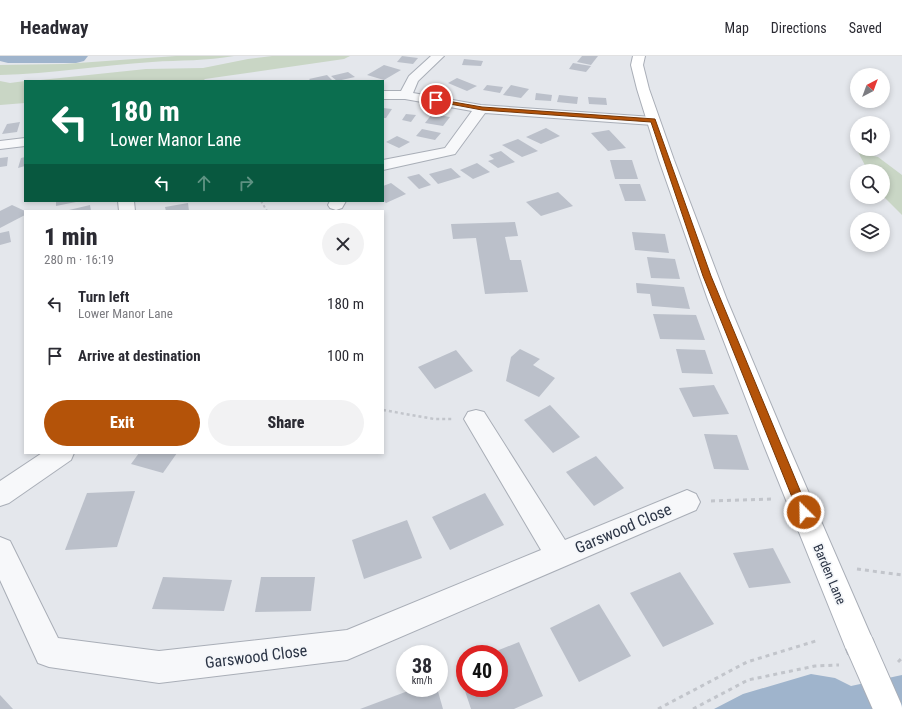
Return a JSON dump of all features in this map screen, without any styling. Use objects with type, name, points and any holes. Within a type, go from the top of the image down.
[{"type":"street","points":[[405,94],[413,79],[438,56]]},
{"type":"street","name":"Barden Lane","points":[[639,56],[637,65],[653,120],[707,276],[826,565],[852,654],[888,709]]},
{"type":"street","points":[[384,94],[405,94],[482,109],[653,120]]},
{"type":"street","points":[[384,165],[450,151],[482,109]]},
{"type":"street","points":[[0,145],[24,142]]},
{"type":"street","name":"Garswood Close","points":[[476,419],[559,555]]},
{"type":"street","points":[[0,495],[61,454]]},
{"type":"street","name":"Garswood Close","points":[[0,550],[49,652],[159,667],[347,645],[687,502]]},
{"type":"path","points":[[384,410],[434,419],[476,419]]},
{"type":"path","points":[[687,502],[798,498]]},
{"type":"path","points":[[826,565],[902,575]]},
{"type":"path","points":[[658,709],[747,662],[819,640]]},
{"type":"path","points":[[693,709],[748,680],[815,666],[833,664],[852,654]]},
{"type":"green space","points":[[176,56],[234,56],[214,59],[133,63],[38,73],[0,75],[0,65],[64,64]]},
{"type":"green space","points":[[272,56],[350,56],[344,59],[204,80],[41,80],[146,69],[203,68]]},
{"type":"green space","points":[[0,81],[10,83],[24,81],[24,103],[0,105]]},
{"type":"green space","points":[[860,156],[878,157],[887,164],[864,164]]},
{"type":"green space","points":[[890,166],[902,175],[902,215],[890,203]]},
{"type":"water","points":[[811,674],[835,678],[851,686],[902,675],[902,709],[714,709],[743,694]]},
{"type":"building","points":[[402,56],[418,58],[413,64],[397,62]]},
{"type":"building","points":[[582,56],[598,56],[591,65],[577,62]]},
{"type":"building","points":[[464,59],[483,61],[481,66],[462,65]]},
{"type":"building","points":[[573,63],[591,66],[586,72],[569,69]]},
{"type":"building","points":[[384,65],[401,70],[384,80],[367,75]]},
{"type":"building","points":[[348,72],[355,77],[336,80],[331,76]]},
{"type":"building","points":[[327,75],[332,80],[310,80],[309,79]]},
{"type":"building","points":[[457,78],[477,86],[467,91],[448,83]]},
{"type":"building","points":[[487,85],[503,87],[500,93],[483,90]]},
{"type":"building","points":[[511,85],[529,89],[521,98],[503,95]]},
{"type":"building","points":[[536,93],[552,95],[551,101],[535,100]]},
{"type":"building","points":[[559,95],[578,97],[577,104],[557,102]]},
{"type":"building","points":[[588,97],[606,98],[607,105],[589,104]]},
{"type":"building","points":[[384,108],[392,109],[386,118],[384,118]]},
{"type":"building","points":[[406,114],[416,115],[411,122],[402,120]]},
{"type":"building","points":[[432,114],[450,117],[443,126],[425,123]]},
{"type":"building","points":[[20,122],[17,132],[2,134],[7,124]]},
{"type":"building","points":[[546,128],[560,136],[541,144],[526,137]]},
{"type":"building","points":[[422,129],[441,133],[435,140],[416,136]]},
{"type":"building","points":[[609,130],[626,148],[608,151],[591,133]]},
{"type":"building","points":[[397,136],[410,142],[399,148],[386,142]]},
{"type":"building","points":[[518,139],[538,151],[522,157],[502,145]]},
{"type":"building","points":[[501,151],[515,162],[498,168],[488,161],[494,159],[489,155]]},
{"type":"building","points":[[8,157],[7,166],[0,167],[0,158]]},
{"type":"building","points":[[24,157],[24,166],[18,168],[21,158]]},
{"type":"building","points":[[610,160],[632,160],[638,179],[615,179]]},
{"type":"building","points":[[477,163],[490,172],[473,179],[460,170]]},
{"type":"building","points":[[451,168],[461,177],[438,184],[429,174]]},
{"type":"building","points":[[419,174],[431,185],[419,189],[407,177]]},
{"type":"building","points":[[391,183],[406,194],[386,203],[384,201],[384,186]]},
{"type":"building","points":[[619,184],[640,184],[646,201],[625,201]]},
{"type":"building","points":[[558,192],[573,206],[541,216],[526,202]]},
{"type":"building","points":[[56,202],[76,202],[56,206]]},
{"type":"building","points":[[188,203],[189,210],[166,210],[165,207]]},
{"type":"building","points":[[12,205],[24,211],[24,216],[0,228],[0,211]]},
{"type":"building","points":[[90,205],[91,210],[69,210]]},
{"type":"building","points":[[515,222],[518,236],[505,237],[510,260],[521,260],[528,292],[485,294],[476,238],[453,239],[451,224]]},
{"type":"building","points":[[9,231],[11,242],[0,245],[0,233]]},
{"type":"building","points":[[632,232],[665,234],[669,253],[635,250]]},
{"type":"building","points":[[647,257],[675,259],[680,279],[651,278]]},
{"type":"building","points":[[636,283],[684,287],[690,309],[652,306],[650,294],[637,293]]},
{"type":"building","points":[[653,314],[696,315],[705,340],[660,339]]},
{"type":"building","points":[[520,349],[540,359],[533,365],[555,378],[539,397],[506,381],[511,357]]},
{"type":"building","points":[[676,349],[705,350],[713,374],[682,373]]},
{"type":"building","points":[[456,350],[473,371],[435,389],[418,367]]},
{"type":"building","points":[[714,385],[729,414],[693,417],[679,388]]},
{"type":"building","points":[[550,405],[580,437],[553,453],[524,420]]},
{"type":"building","points":[[704,434],[737,435],[749,470],[714,469]]},
{"type":"building","points":[[138,454],[176,454],[163,473],[131,464]]},
{"type":"building","points":[[596,456],[624,488],[594,506],[566,472]]},
{"type":"building","points":[[135,491],[117,547],[65,550],[87,493]]},
{"type":"building","points":[[485,493],[504,525],[450,550],[432,517]]},
{"type":"building","points":[[407,520],[422,558],[364,579],[352,540]]},
{"type":"building","points":[[773,548],[791,583],[749,588],[733,553]]},
{"type":"building","points":[[680,572],[714,624],[663,647],[630,593]]},
{"type":"building","points":[[163,577],[232,580],[224,611],[152,609]]},
{"type":"building","points":[[261,577],[315,577],[311,611],[255,612]]},
{"type":"building","points":[[599,604],[631,656],[579,682],[550,628]]},
{"type":"building","points":[[519,642],[543,696],[514,709],[471,709],[467,697],[508,697],[508,646]]},
{"type":"building","points":[[0,695],[13,709],[0,709]]},
{"type":"building","points":[[396,696],[396,697],[440,697],[443,709],[360,709]]},
{"type":"waterway","points":[[8,56],[76,56]]},
{"type":"route","points":[[436,100],[482,109],[653,120],[707,276],[804,512]]}]
